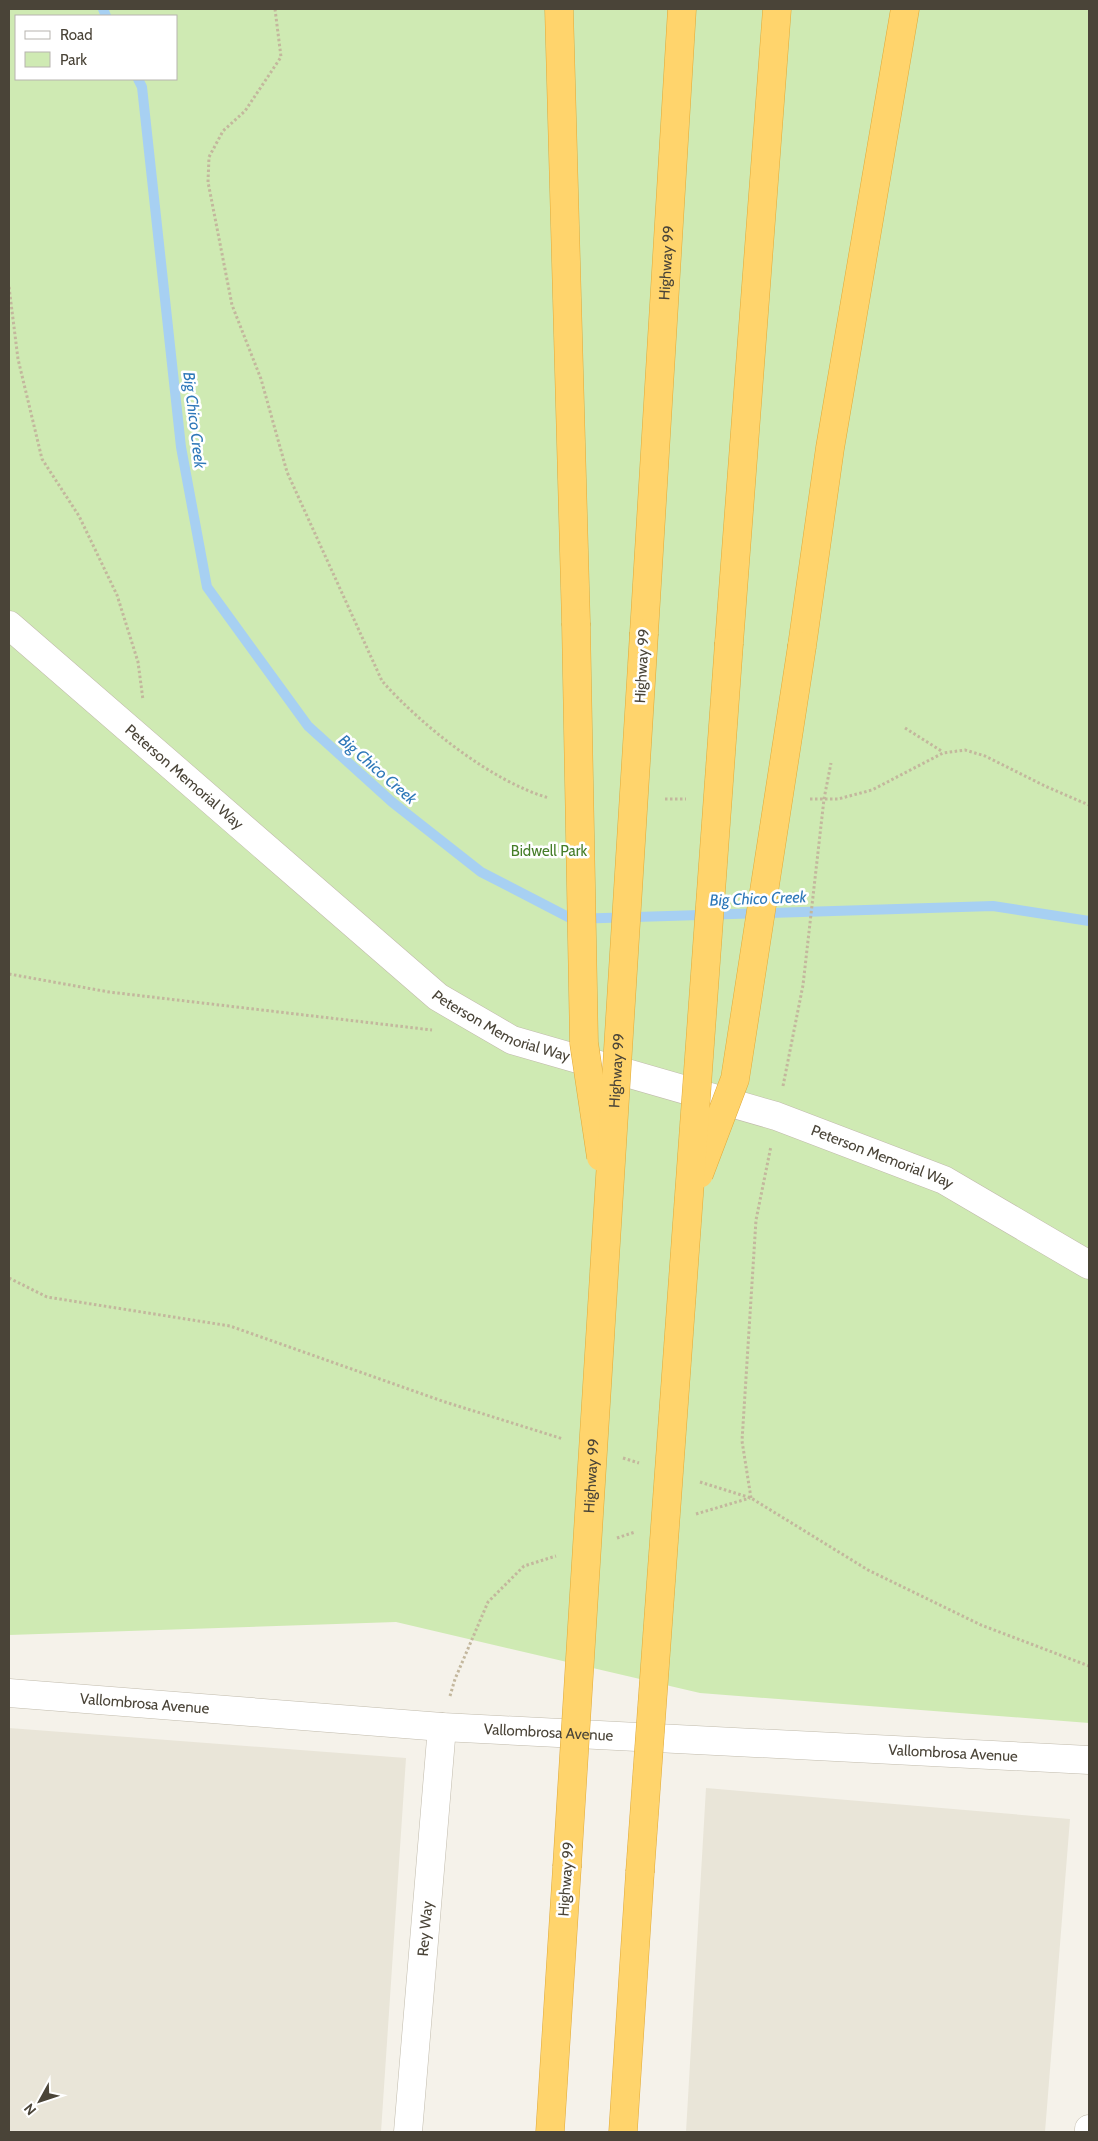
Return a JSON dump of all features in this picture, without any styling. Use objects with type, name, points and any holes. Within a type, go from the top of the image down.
[{"type":"highway","points":[[559,9],[576,623],[584,1043],[609,1213]]},
{"type":"highway","name":"Highway 99","points":[[550,2132],[609,1213],[682,9]]},
{"type":"highway","points":[[624,2132],[640,1872],[688,1201],[777,9]]},
{"type":"highway","points":[[688,1201],[735,1079],[802,646],[830,448],[905,9]]},
{"type":"street","name":"Peterson Memorial Way","points":[[9,624],[438,996],[512,1040],[776,1116],[944,1180],[1089,1266]]},
{"type":"street","name":"Vallombrosa Avenue","points":[[9,1692],[442,1727],[1089,1760]]},
{"type":"street","name":"Rey Way","points":[[408,2132],[442,1727]]},
{"type":"path","points":[[275,9],[281,57],[245,111],[222,131],[209,157],[208,182],[232,305],[261,379],[286,472],[382,681],[394,694],[461,752],[500,777],[547,798],[557,798]]},
{"type":"path","points":[[9,287],[18,359],[42,459],[79,516],[117,595],[138,662],[150,748]]},
{"type":"path","points":[[904,728],[943,752]]},
{"type":"path","points":[[804,799],[838,799],[872,790],[943,752],[965,750],[985,756],[1047,787],[1089,805]]},
{"type":"path","points":[[751,1498],[742,1441],[756,1220],[803,985],[824,799],[831,763]]},
{"type":"path","points":[[656,799],[696,799]]},
{"type":"path","points":[[9,974],[109,992],[434,1030]]},
{"type":"path","points":[[9,1278],[47,1297],[230,1326],[442,1401],[573,1442]]},
{"type":"path","points":[[620,1457],[648,1465]]},
{"type":"path","points":[[694,1480],[751,1498],[868,1570],[981,1625],[1089,1666]]},
{"type":"shaded area","points":[[9,1728],[406,1758],[381,2132],[9,2132]]},
{"type":"shaded area","points":[[706,1788],[1070,1819],[1045,2132],[686,2132]]},
{"type":"green space","name":"Bidwell Park","points":[[9,9],[1089,9],[1089,1723],[700,1693],[396,1622],[9,1635]]},
{"type":"waterway","name":"Big Chico Creek","points":[[103,9],[106,15]]},
{"type":"waterway","name":"Big Chico Creek","points":[[138,80],[142,87],[181,447],[207,587],[308,726],[392,802],[481,872],[572,919],[993,906],[1089,921]]}]
